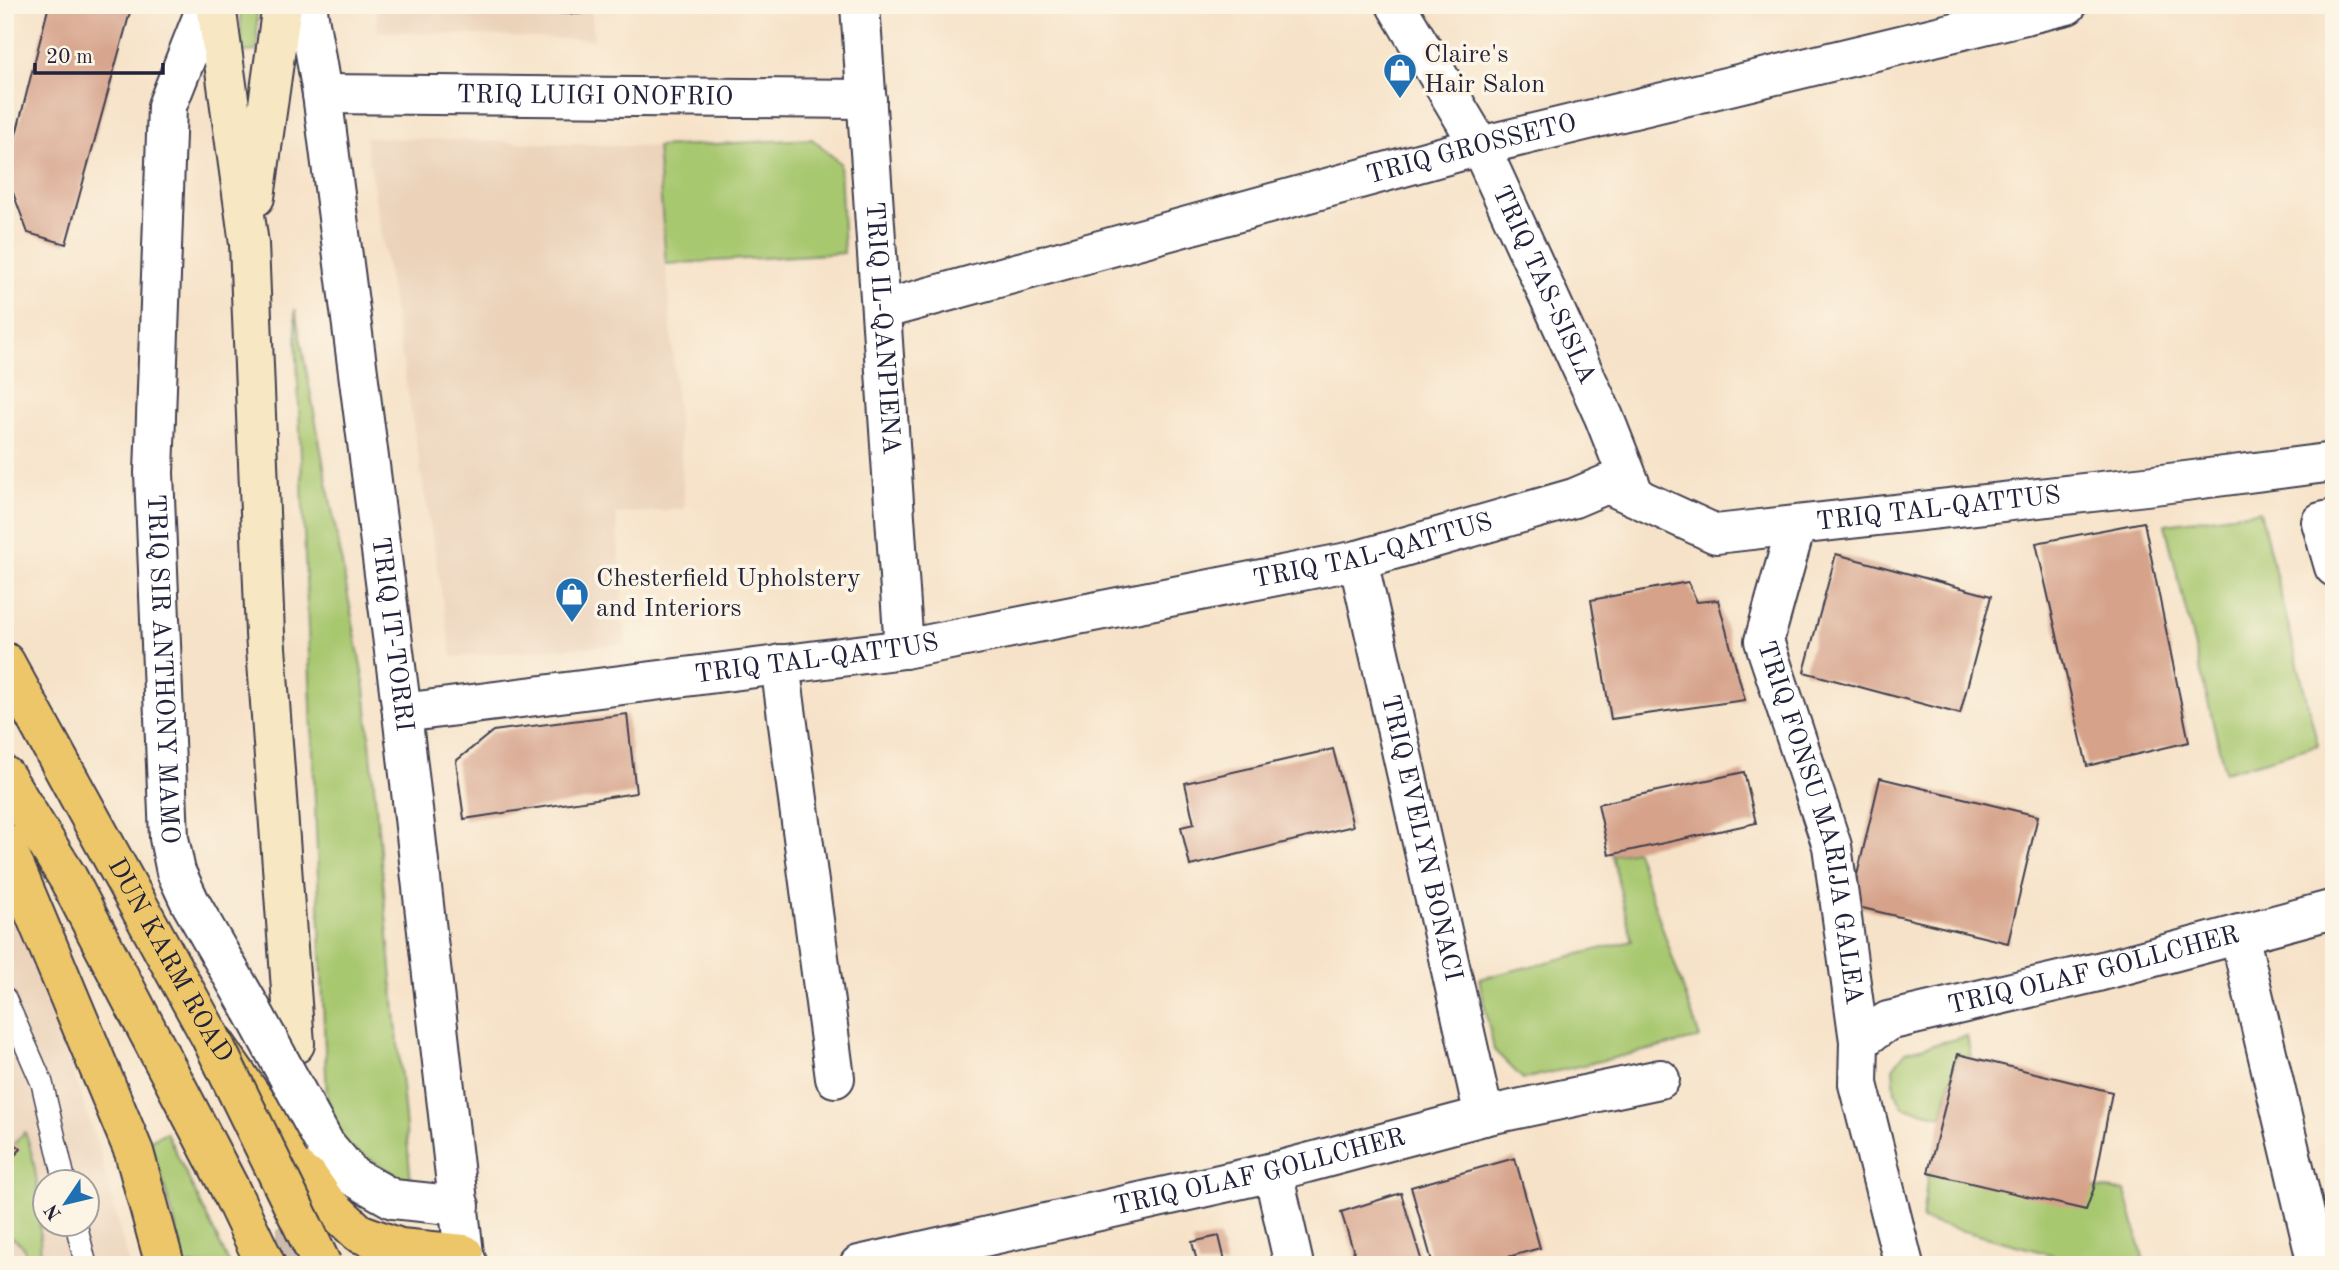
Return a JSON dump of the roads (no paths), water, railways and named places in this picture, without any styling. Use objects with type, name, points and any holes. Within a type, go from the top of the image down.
[{"type":"highway","name":"DUN KARM ROAD","points":[[5,662],[210,1036],[322,1265]]},
{"type":"highway","name":"DUN KARM ROAD","points":[[5,776],[68,878],[229,1187],[266,1265]]},
{"type":"highway","points":[[5,843],[134,1152],[165,1265]]},
{"type":"highway","points":[[210,1036],[325,1201],[359,1233],[400,1248],[466,1259]]},
{"type":"main road","points":[[216,5],[249,244],[265,634],[295,1044]]},
{"type":"main road","points":[[249,244],[282,5]]},
{"type":"street","name":"TRIQ SIR ANTHONY MAMO","points":[[207,5],[167,106],[154,472],[169,838],[176,872],[190,902],[325,1144],[352,1176],[393,1199],[460,1206]]},
{"type":"street","name":"TRIQ IT-TORRI","points":[[307,5],[402,713],[466,1259]]},
{"type":"street","name":"TRIQ IL-QANPIENA","points":[[860,5],[904,649]]},
{"type":"street","name":"TRIQ TAS-SISLA","points":[[1396,5],[1480,146],[1604,416],[1635,496]]},
{"type":"street","name":"TRIQ GROSSETO","points":[[881,310],[1480,146],[2067,5]]},
{"type":"street","name":"TRIQ LUIGI ONOFRIO","points":[[321,94],[867,99]]},
{"type":"street","name":"TRIQ TAL-QATTUS","points":[[402,713],[904,649],[1358,560],[1574,498],[1607,484],[1716,534],[2334,462]]},
{"type":"street","points":[[2334,519],[2321,522],[2334,568]]},
{"type":"street","name":"TRIQ FONSU MARIJA GALEA","points":[[1796,526],[1764,641],[1832,846],[1860,1041],[1858,1084],[1904,1265]]},
{"type":"street","name":"TRIQ EVELYN BONACI","points":[[1358,560],[1484,1116]]},
{"type":"street","points":[[780,664],[835,1078]]},
{"type":"street","name":"TRIQ OLAF GOLLCHER","points":[[1860,1041],[1888,1021],[2098,972],[2334,909]]},
{"type":"street","points":[[2239,934],[2314,1252],[2334,1260]]},
{"type":"street","name":"TRIQ OLAF GOLLCHER","points":[[859,1265],[1273,1172],[1484,1116],[1660,1079]]},
{"type":"street","points":[[1273,1172],[1294,1265]]},
{"type":"lane","points":[[5,998],[42,1083],[62,1168]]},
{"type":"lane","points":[[79,1238],[86,1265]]},
{"type":"tunnel","points":[[292,1265],[295,1201]]},
{"type":"place","name":"Claire's Hair Salon","points":[[1400,100]]},
{"type":"place","name":"Chesterfield Upholstery and Interiors","points":[[572,624]]}]
